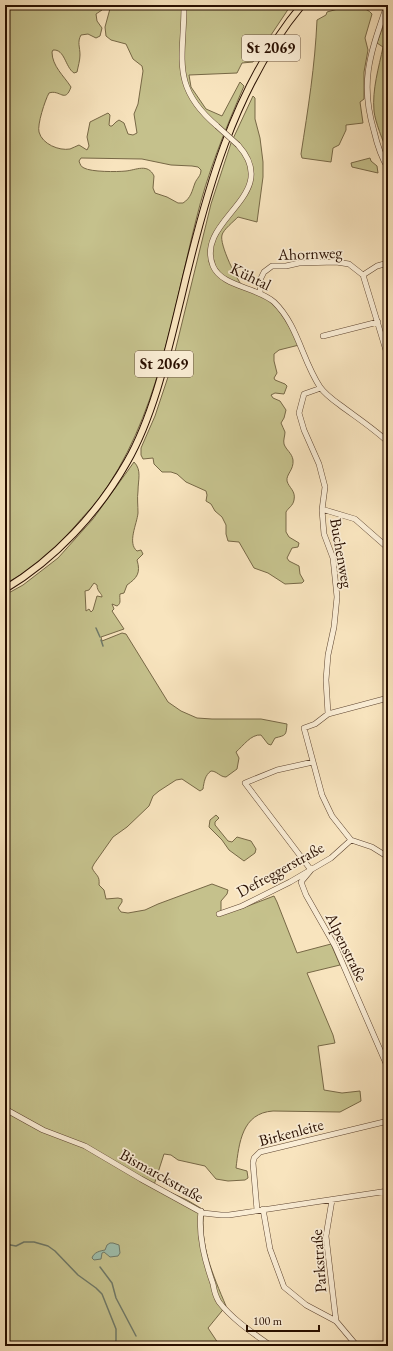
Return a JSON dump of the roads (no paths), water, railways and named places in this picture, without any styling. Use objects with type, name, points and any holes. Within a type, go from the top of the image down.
[{"type":"main road","name":"St 2069","points":[[5,589],[51,557],[76,531],[103,498],[128,461],[145,422],[159,381],[170,343],[194,241],[224,144],[245,94],[273,43],[302,5]]},
{"type":"street","name":"Kühtal","points":[[184,5],[182,58],[184,79],[188,92],[194,101],[217,126],[238,145],[250,164],[250,182],[242,200],[221,224],[214,236],[211,252],[213,266],[223,279],[260,293],[270,299],[285,315],[296,334],[321,388],[331,398],[388,442]]},
{"type":"street","points":[[387,5],[371,50],[366,79],[366,92],[369,114],[374,132],[382,156],[388,168]]},
{"type":"street","name":"Ahornweg","points":[[260,293],[261,278],[264,272],[274,266],[286,266],[297,263],[336,262],[352,266],[363,275]]},
{"type":"street","points":[[388,263],[377,266],[363,275],[388,357]]},
{"type":"street","points":[[323,336],[378,322]]},
{"type":"street","name":"Buchenweg","points":[[321,388],[304,394],[299,413],[304,430],[319,464],[325,487],[322,510],[324,534],[333,558],[337,596],[334,627],[328,655],[326,680],[328,714]]},
{"type":"street","points":[[322,510],[355,519],[388,548]]},
{"type":"street","points":[[388,698],[328,714],[316,724],[304,728],[322,795],[332,816],[351,840],[372,847],[388,857]]},
{"type":"street","points":[[311,870],[245,783],[277,770],[312,762]]},
{"type":"street","name":"Defreggerstraße","points":[[218,914],[260,897],[311,870],[331,858],[351,840]]},
{"type":"street","name":"Alpenstraße","points":[[311,870],[301,882],[306,895],[335,946],[388,1068]]},
{"type":"street","name":"Bismarckstraße","points":[[5,1109],[42,1130],[85,1146],[141,1179],[205,1213],[225,1215],[387,1191]]},
{"type":"street","name":"Birkenleite","points":[[336,1321],[306,1305],[284,1287],[270,1249],[260,1210],[253,1163],[254,1158],[260,1152],[388,1121]]},
{"type":"street","points":[[387,1191],[388,1205]]},
{"type":"street","name":"Parkstraße","points":[[332,1200],[326,1236],[336,1321]]},
{"type":"street","points":[[201,1212],[200,1222],[202,1242],[210,1277],[218,1300],[226,1310],[271,1346]]},
{"type":"street","points":[[336,1321],[357,1346]]},
{"type":"waterway","points":[[96,628],[100,637]]},
{"type":"waterway","points":[[101,640],[103,646]]},
{"type":"waterway","points":[[5,1244],[16,1246],[24,1242],[34,1242],[48,1246],[55,1251],[78,1275],[96,1288],[102,1294],[116,1329],[115,1346]]},
{"type":"waterway","points":[[100,1267],[112,1283],[116,1298],[136,1336]]},
{"type":"waterway","points":[[134,1346],[149,1342],[166,1346]]}]
